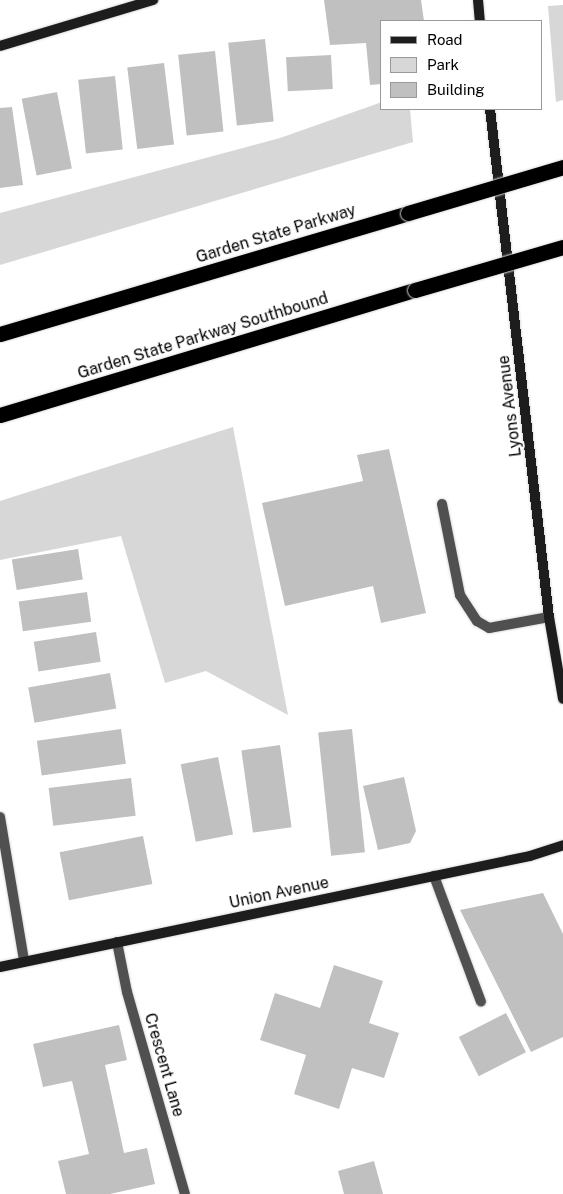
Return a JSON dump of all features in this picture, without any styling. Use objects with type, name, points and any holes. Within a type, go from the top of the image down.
[{"type":"highway","name":"Garden State Parkway","points":[[0,334],[563,167]]},
{"type":"highway","name":"Garden State Parkway Southbound","points":[[0,415],[563,247]]},
{"type":"main road","points":[[0,46],[153,0]]},
{"type":"main road","points":[[478,0],[480,20]]},
{"type":"main road","name":"Lyons Avenue","points":[[490,110],[549,617],[563,699]]},
{"type":"main road","name":"Union Avenue","points":[[0,967],[530,856],[563,845]]},
{"type":"street","points":[[442,504],[460,595],[477,621],[489,628],[549,617]]},
{"type":"street","points":[[0,817],[24,961]]},
{"type":"street","points":[[434,876],[481,1002]]},
{"type":"street","name":"Crescent Lane","points":[[117,942],[127,992],[185,1194]]},
{"type":"green space","points":[[563,5],[563,100],[556,102],[548,6]]},
{"type":"green space","points":[[380,103],[380,110],[410,110],[413,142],[0,265],[0,213],[280,138]]},
{"type":"green space","points":[[233,427],[288,715],[206,671],[165,683],[121,536],[0,560],[0,501]]},
{"type":"building","points":[[324,0],[421,0],[424,20],[380,20],[380,84],[370,85],[366,43],[330,45]]},
{"type":"building","points":[[265,39],[274,122],[237,125],[228,43]]},
{"type":"building","points":[[215,51],[223,132],[187,135],[178,55]]},
{"type":"building","points":[[331,55],[333,89],[288,91],[286,57]]},
{"type":"building","points":[[164,63],[174,144],[137,149],[127,68]]},
{"type":"building","points":[[115,76],[123,150],[86,153],[78,80]]},
{"type":"building","points":[[57,92],[72,169],[37,175],[22,99]]},
{"type":"building","points":[[12,107],[23,185],[0,188],[0,108]]},
{"type":"building","points":[[389,449],[426,613],[381,623],[373,586],[285,606],[262,503],[363,481],[357,455]]},
{"type":"building","points":[[78,549],[83,580],[17,590],[12,559]]},
{"type":"building","points":[[87,592],[91,622],[23,631],[19,602]]},
{"type":"building","points":[[96,632],[101,662],[38,671],[34,642]]},
{"type":"building","points":[[110,673],[116,708],[35,723],[28,687]]},
{"type":"building","points":[[121,729],[126,764],[42,775],[37,741]]},
{"type":"building","points":[[352,729],[365,852],[331,856],[318,733]]},
{"type":"building","points":[[280,745],[292,827],[253,833],[241,750]]},
{"type":"building","points":[[218,757],[233,835],[196,842],[181,764]]},
{"type":"building","points":[[404,777],[416,831],[410,843],[378,850],[363,786]]},
{"type":"building","points":[[131,778],[136,816],[53,826],[49,788]]},
{"type":"building","points":[[143,836],[152,884],[69,900],[60,852]]},
{"type":"building","points":[[543,893],[563,934],[563,1037],[531,1052],[460,910]]},
{"type":"building","points":[[334,965],[383,981],[369,1023],[399,1033],[384,1078],[352,1068],[339,1109],[294,1094],[306,1055],[260,1040],[275,993],[320,1008]]},
{"type":"building","points":[[506,1013],[526,1052],[479,1076],[459,1037]]},
{"type":"building","points":[[119,1025],[127,1060],[105,1065],[124,1153],[147,1148],[155,1184],[110,1194],[66,1194],[58,1161],[89,1154],[72,1081],[43,1087],[33,1044]]},
{"type":"building","points":[[374,1161],[383,1194],[344,1194],[338,1171]]}]
